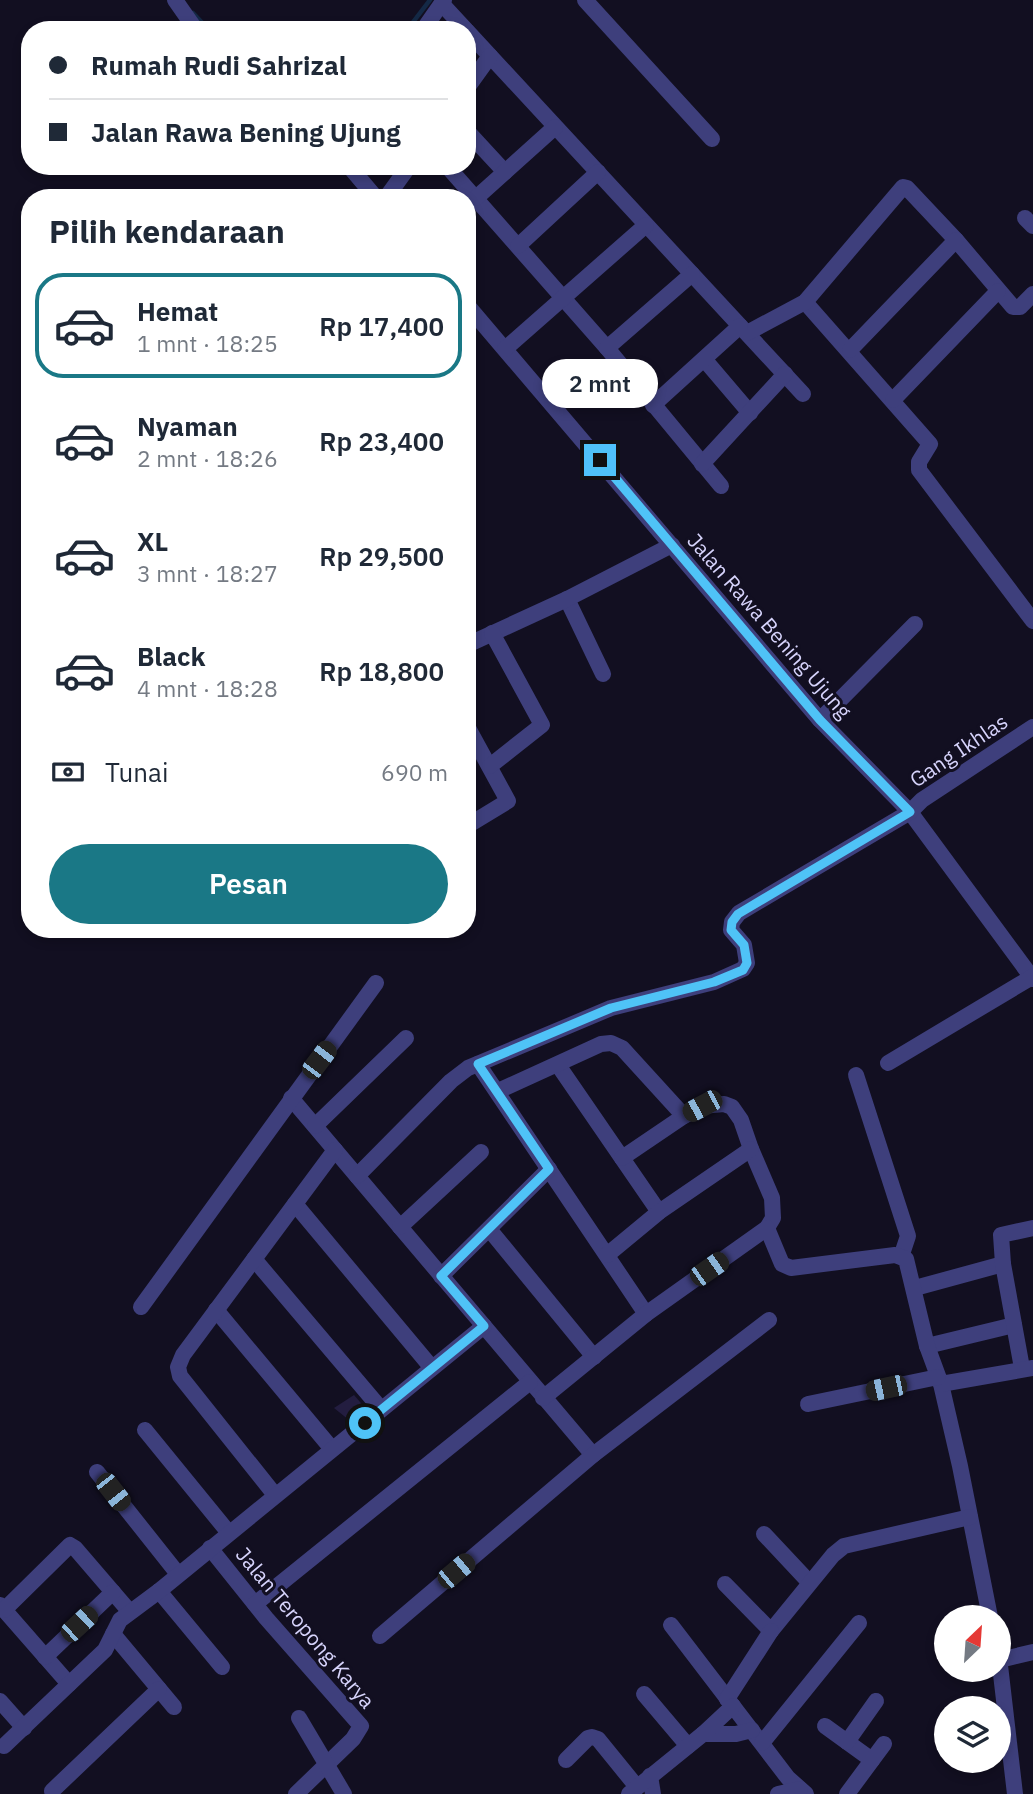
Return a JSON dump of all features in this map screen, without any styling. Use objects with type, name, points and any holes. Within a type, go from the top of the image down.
[{"type":"street","points":[[175,0],[190,21]]},
{"type":"street","points":[[585,0],[712,139]]},
{"type":"street","points":[[429,21],[443,2],[459,21]]},
{"type":"street","points":[[476,40],[803,394]]},
{"type":"street","points":[[476,75],[490,56]]},
{"type":"street","points":[[555,127],[476,198],[607,348],[721,486]]},
{"type":"street","points":[[476,141],[505,172]]},
{"type":"street","points":[[518,246],[598,172]]},
{"type":"street","points":[[357,175],[368,189]]},
{"type":"street","points":[[455,175],[468,189]]},
{"type":"street","points":[[653,405],[704,359],[743,330],[805,302],[902,187],[907,188],[956,240],[1013,307],[1017,308],[1033,294]]},
{"type":"street","points":[[505,349],[646,225]]},
{"type":"street","points":[[850,350],[956,240]]},
{"type":"street","points":[[607,348],[692,274]]},
{"type":"street","points":[[893,400],[998,291]]},
{"type":"street","points":[[805,302],[930,444],[919,462],[919,470],[924,479],[1033,621]]},
{"type":"street","name":"Jalan Rawa Bening Ujung","points":[[476,315],[820,720],[910,812],[1032,978]]},
{"type":"street","points":[[704,359],[750,414]]},
{"type":"street","points":[[702,464],[785,374]]},
{"type":"street","points":[[476,641],[567,600],[672,545]]},
{"type":"street","points":[[567,600],[603,674]]},
{"type":"street","points":[[820,720],[915,624]]},
{"type":"street","points":[[490,766],[542,725],[492,633]]},
{"type":"street","name":"Gang Ikhlas","points":[[478,1064],[611,1008],[714,982],[743,970],[747,963],[744,945],[731,930],[732,922],[738,914],[910,812],[922,800],[1033,727]]},
{"type":"street","points":[[476,742],[509,801],[476,821]]},
{"type":"street","points":[[888,1063],[1032,978]]},
{"type":"street","points":[[141,1307],[376,984]]},
{"type":"street","points":[[315,1126],[406,1038]]},
{"type":"street","points":[[498,1091],[601,1044],[611,1043],[622,1048],[684,1116]]},
{"type":"street","points":[[357,1176],[451,1081],[478,1064],[646,1314]]},
{"type":"street","points":[[558,1065],[660,1212]]},
{"type":"street","points":[[856,1075],[908,1236],[901,1257]]},
{"type":"street","points":[[291,1098],[593,1455]]},
{"type":"street","points":[[543,1398],[646,1314],[767,1228],[773,1218],[772,1198],[741,1120],[732,1107],[724,1104],[702,1106],[622,1158]]},
{"type":"street","points":[[607,1255],[660,1212],[751,1149]]},
{"type":"street","points":[[275,1495],[180,1376],[178,1367],[183,1355],[335,1150]]},
{"type":"street","points":[[400,1227],[481,1152]]},
{"type":"street","points":[[441,1276],[549,1169]]},
{"type":"street","points":[[295,1204],[432,1368]]},
{"type":"street","points":[[489,1228],[594,1357]]},
{"type":"street","points":[[767,1228],[782,1264],[791,1268],[895,1255],[906,1259],[927,1346],[939,1381],[988,1605]]},
{"type":"street","points":[[808,1404],[1027,1368],[1014,1325],[1000,1236],[1033,1228]]},
{"type":"street","points":[[254,1259],[381,1409]]},
{"type":"street","points":[[915,1288],[1003,1264]]},
{"type":"street","points":[[216,1310],[332,1449]]},
{"type":"street","points":[[380,1636],[593,1455],[769,1320]]},
{"type":"street","points":[[927,1346],[1014,1325]]},
{"type":"street","points":[[4,1746],[105,1650],[120,1620],[484,1326]]},
{"type":"street","points":[[256,1605],[530,1382]]},
{"type":"street","points":[[145,1430],[229,1533]]},
{"type":"street","points":[[97,1472],[178,1574]]},
{"type":"street","points":[[638,1786],[703,1734],[730,1703],[771,1631],[809,1582],[844,1546],[970,1517]]},
{"type":"street","points":[[764,1534],[809,1582]]},
{"type":"street","points":[[69,1684],[2,1608],[70,1545],[130,1612]]},
{"type":"street","name":"Jalan Teropong Karya","points":[[210,1548],[361,1726],[353,1739],[296,1794]]},
{"type":"street","points":[[725,1584],[771,1631]]},
{"type":"street","points":[[159,1591],[222,1668]]},
{"type":"street","points":[[45,1657],[113,1592]]},
{"type":"street","points":[[757,1737],[859,1623]]},
{"type":"street","points":[[671,1625],[788,1778],[803,1792]]},
{"type":"street","points":[[113,1634],[174,1707]]},
{"type":"street","points":[[1015,1794],[999,1657],[1004,1659],[1033,1652]]},
{"type":"street","points":[[52,1791],[159,1689]]},
{"type":"street","points":[[644,1694],[688,1746]]},
{"type":"street","points":[[0,1701],[24,1728]]},
{"type":"street","points":[[847,1742],[877,1701]]},
{"type":"street","points":[[299,1718],[344,1794]]},
{"type":"street","points":[[825,1726],[872,1760]]},
{"type":"street","points":[[703,1734],[757,1737]]},
{"type":"street","points":[[566,1760],[592,1737],[598,1740],[638,1786],[653,1794]]},
{"type":"street","points":[[847,1794],[884,1744]]},
{"type":"street","points":[[778,1794],[803,1792]]},
{"type":"building","points":[[354,1395],[366,1409],[349,1420],[334,1408]]},
{"type":"waterway","points":[[414,21],[430,0]]},
{"type":"waterway","points":[[193,13],[201,21]]},
{"type":"route","points":[[365,1423],[484,1326],[441,1276],[549,1169],[478,1064],[611,1008],[714,982],[743,970],[747,963],[744,945],[731,930],[732,922],[738,914],[910,812],[820,720],[600,460]]}]
